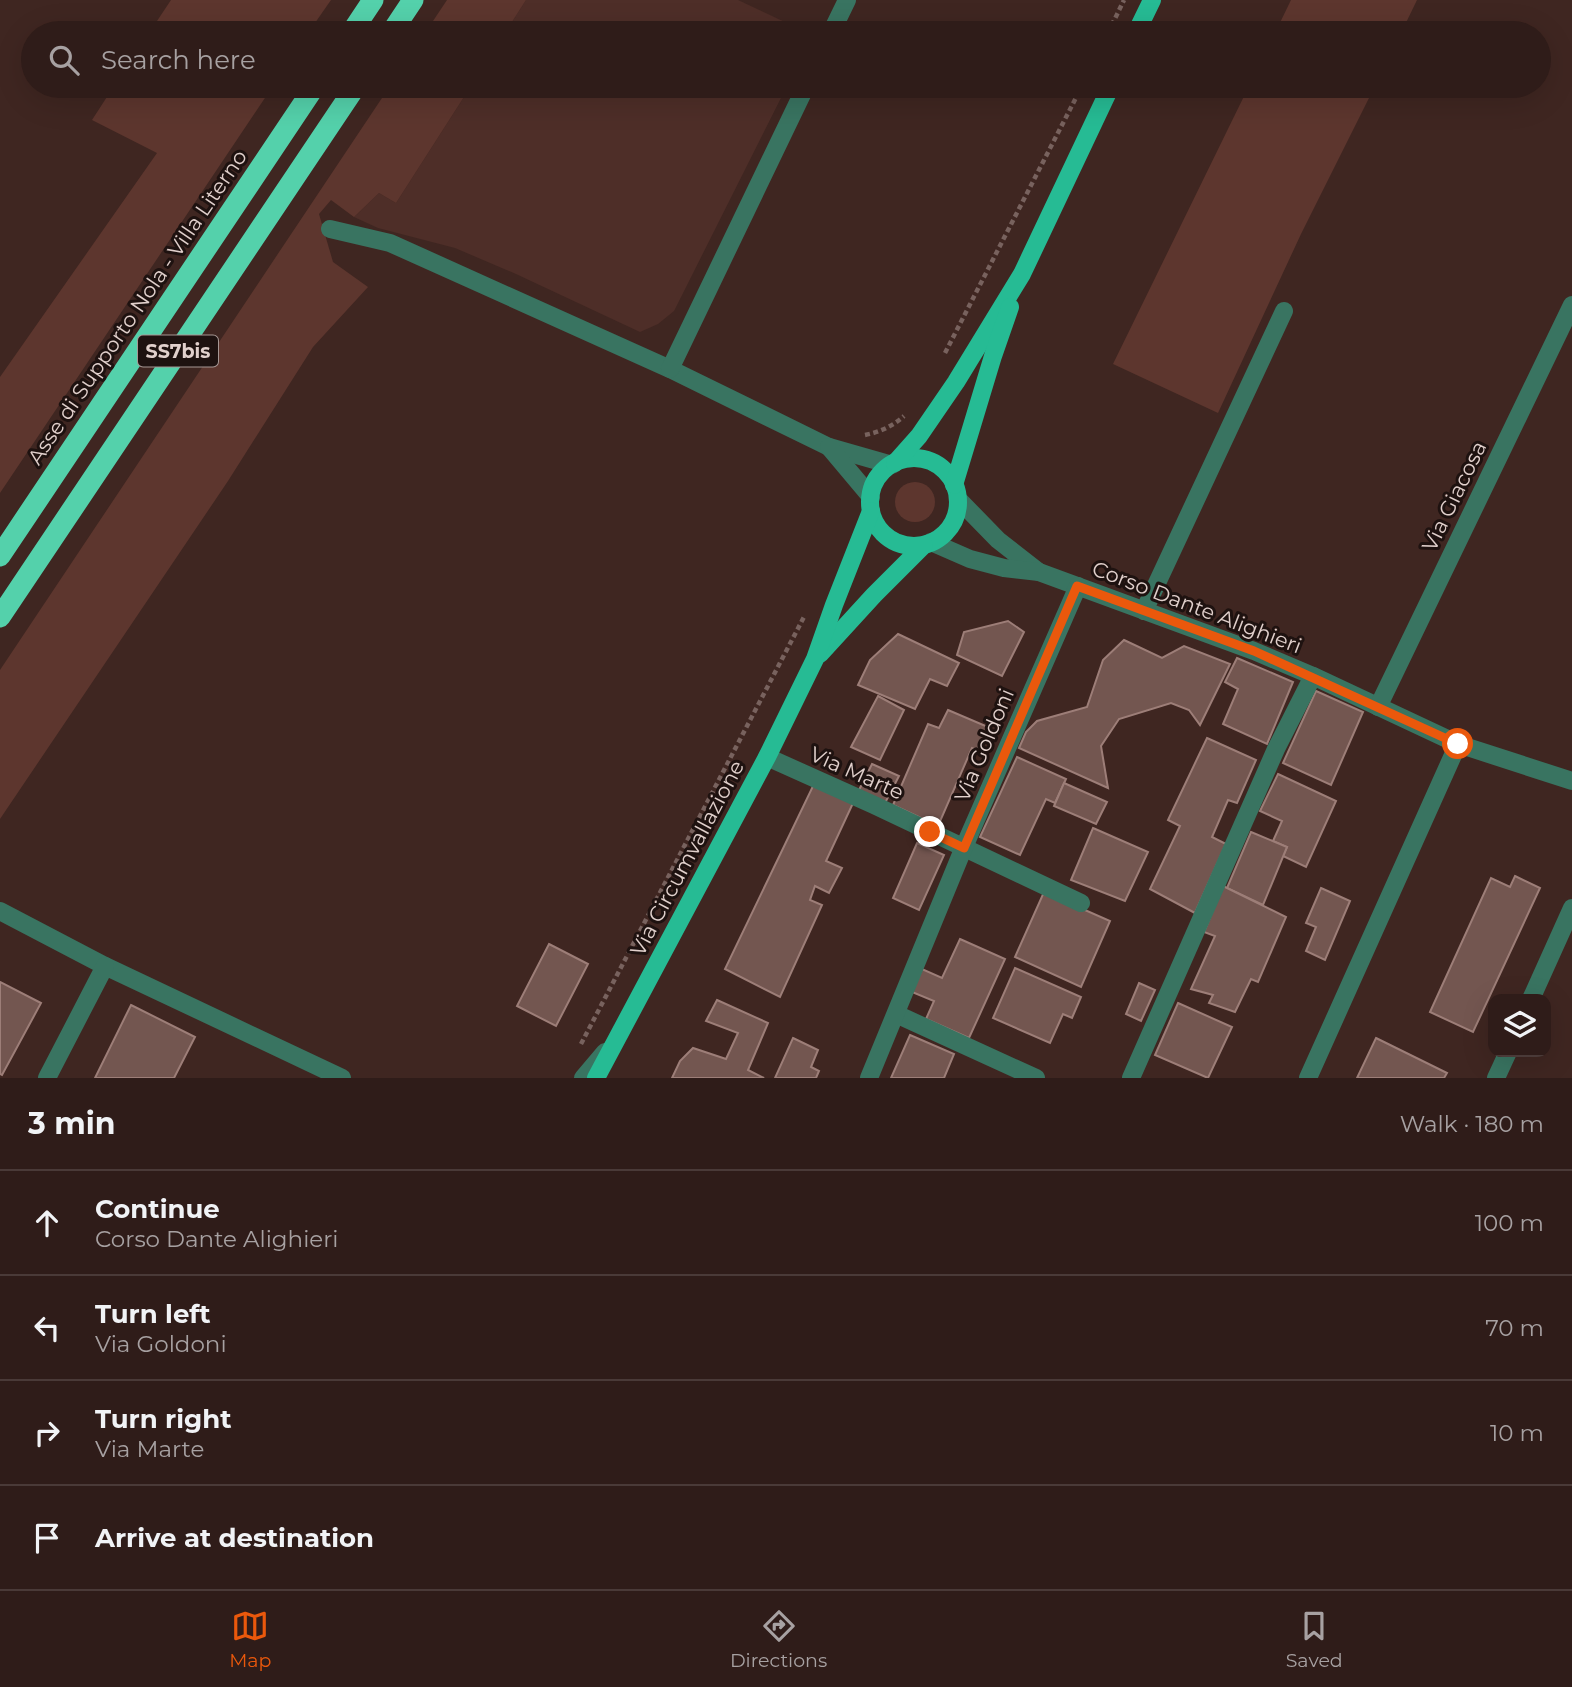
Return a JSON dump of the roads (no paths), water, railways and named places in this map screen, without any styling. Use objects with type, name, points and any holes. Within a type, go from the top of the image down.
[{"type":"highway","points":[[359,21],[373,0]]},
{"type":"highway","points":[[399,21],[413,0]]},
{"type":"highway","name":"Asse di Supporto Nola - Villa Literno","points":[[0,556],[308,98]]},
{"type":"highway","name":"SS7bis","points":[[0,617],[348,98]]},
{"type":"main road","points":[[1142,21],[1152,0]]},
{"type":"main road","points":[[1022,274],[934,415],[919,436],[878,478],[871,504],[880,530],[897,543],[910,546],[928,543],[943,535],[951,525],[956,512],[956,492],[993,356],[1022,274],[1105,98]]},
{"type":"main road","points":[[893,464],[916,458],[929,461],[942,468],[956,492]]},
{"type":"main road","name":"Via Circumvallazione","points":[[596,1078],[767,757],[815,659],[871,504]]},
{"type":"main road","name":"Via Circumvallazione","points":[[815,659],[874,595],[928,543]]},
{"type":"street","points":[[837,21],[847,0]]},
{"type":"street","points":[[670,369],[800,98]]},
{"type":"street","points":[[330,229],[390,243],[670,369],[829,446],[893,464]]},
{"type":"street","name":"Via Giacosa","points":[[1378,707],[1572,305]]},
{"type":"street","points":[[1144,611],[1284,311]]},
{"type":"street","points":[[829,446],[871,504]]},
{"type":"street","points":[[956,492],[998,540],[1039,572]]},
{"type":"street","points":[[928,543],[1004,568],[1039,572]]},
{"type":"street","name":"Corso Dante Alighieri","points":[[1039,572],[1254,651],[1458,744],[1572,781]]},
{"type":"street","name":"Via Goldoni","points":[[869,1078],[1077,586]]},
{"type":"street","points":[[1131,1078],[1276,749],[1313,677]]},
{"type":"street","points":[[1308,1078],[1458,744]]},
{"type":"street","name":"Via Marte","points":[[767,757],[1081,903]]},
{"type":"street","points":[[1533,994],[1572,908]]},
{"type":"street","points":[[0,911],[106,966],[342,1078]]},
{"type":"street","points":[[47,1078],[106,966]]},
{"type":"street","points":[[896,1014],[1036,1078]]},
{"type":"street","points":[[583,1078],[616,1039]]},
{"type":"street","points":[[1496,1078],[1506,1057]]}]
